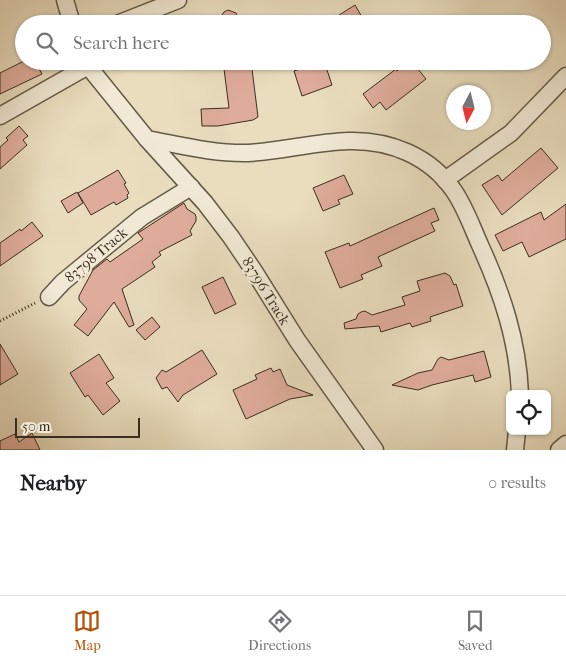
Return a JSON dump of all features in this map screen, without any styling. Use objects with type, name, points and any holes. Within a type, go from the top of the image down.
[{"type":"street","points":[[65,0],[69,15]]},
{"type":"street","points":[[140,15],[178,0]]},
{"type":"street","points":[[0,116],[77,70]]},
{"type":"street","name":"83796 Track","points":[[92,70],[147,140],[205,202],[254,271],[297,340],[374,450]]},
{"type":"street","points":[[445,180],[511,133],[566,76]]},
{"type":"street","points":[[147,140],[231,153],[350,141],[381,144],[402,149],[429,165],[454,191],[494,276],[508,315],[517,355],[520,390]]},
{"type":"street","name":"83798 Track","points":[[49,297],[63,282],[142,217],[190,187]]},
{"type":"street","points":[[515,450],[517,435]]},
{"type":"street","points":[[559,450],[566,444]]},
{"type":"path","points":[[0,321],[21,309],[49,297]]},
{"type":"building","points":[[355,5],[361,15],[339,15]]},
{"type":"building","points":[[228,10],[237,15],[222,15]]},
{"type":"building","points":[[15,66],[15,70],[40,70],[42,74],[0,94],[0,73]]},
{"type":"building","points":[[224,70],[252,70],[258,117],[253,120],[218,126],[202,126],[201,109],[229,108]]},
{"type":"building","points":[[327,70],[332,85],[302,96],[294,71]]},
{"type":"building","points":[[395,70],[419,70],[426,79],[386,110],[380,102],[373,108],[363,94]]},
{"type":"building","points":[[19,126],[28,136],[23,140],[27,145],[0,169],[0,147],[8,140],[6,138]]},
{"type":"building","points":[[541,148],[558,168],[502,215],[482,185],[498,175],[502,181]]},
{"type":"building","points":[[118,170],[126,183],[124,184],[129,193],[127,195],[128,198],[116,205],[114,202],[91,215],[78,193]]},
{"type":"building","points":[[344,175],[353,194],[338,200],[340,204],[323,211],[313,188]]},
{"type":"building","points":[[77,192],[83,203],[68,213],[61,201]]},
{"type":"building","points":[[184,203],[187,209],[195,214],[196,217],[196,221],[190,231],[192,235],[159,252],[161,255],[152,262],[155,267],[122,289],[134,325],[129,327],[114,302],[88,336],[74,325],[87,309],[79,300],[79,296],[93,270],[107,259],[110,262],[143,239],[138,233]]},
{"type":"building","points":[[566,204],[566,239],[529,257],[522,242],[503,251],[495,235],[541,212],[544,220]]},
{"type":"building","points":[[434,208],[439,220],[431,223],[435,231],[378,257],[382,266],[361,275],[363,279],[340,288],[325,252],[349,243],[350,246]]},
{"type":"building","points":[[32,222],[43,236],[0,266],[0,243]]},
{"type":"building","points":[[445,273],[450,276],[454,285],[456,284],[463,306],[430,317],[431,321],[412,327],[410,323],[381,332],[379,326],[345,329],[344,323],[356,319],[361,312],[365,311],[372,315],[405,305],[402,297],[420,291],[417,281]]},
{"type":"building","points":[[223,277],[236,304],[215,314],[202,287]]},
{"type":"building","points":[[152,317],[160,327],[145,340],[136,330]]},
{"type":"building","points":[[0,344],[18,374],[0,385]]},
{"type":"building","points":[[202,350],[217,374],[183,395],[178,402],[167,387],[162,389],[156,378],[162,370],[166,372]]},
{"type":"building","points":[[484,351],[491,377],[475,382],[473,375],[418,390],[392,385],[418,373],[432,370],[441,357],[449,360]]},
{"type":"building","points":[[99,354],[114,378],[106,383],[120,401],[103,415],[88,395],[85,397],[70,373]]},
{"type":"building","points":[[271,368],[273,372],[280,369],[287,385],[313,395],[290,399],[246,419],[233,390],[257,379],[255,375]]},
{"type":"building","points":[[32,433],[40,450],[0,450],[0,441],[15,434],[19,442]]}]
